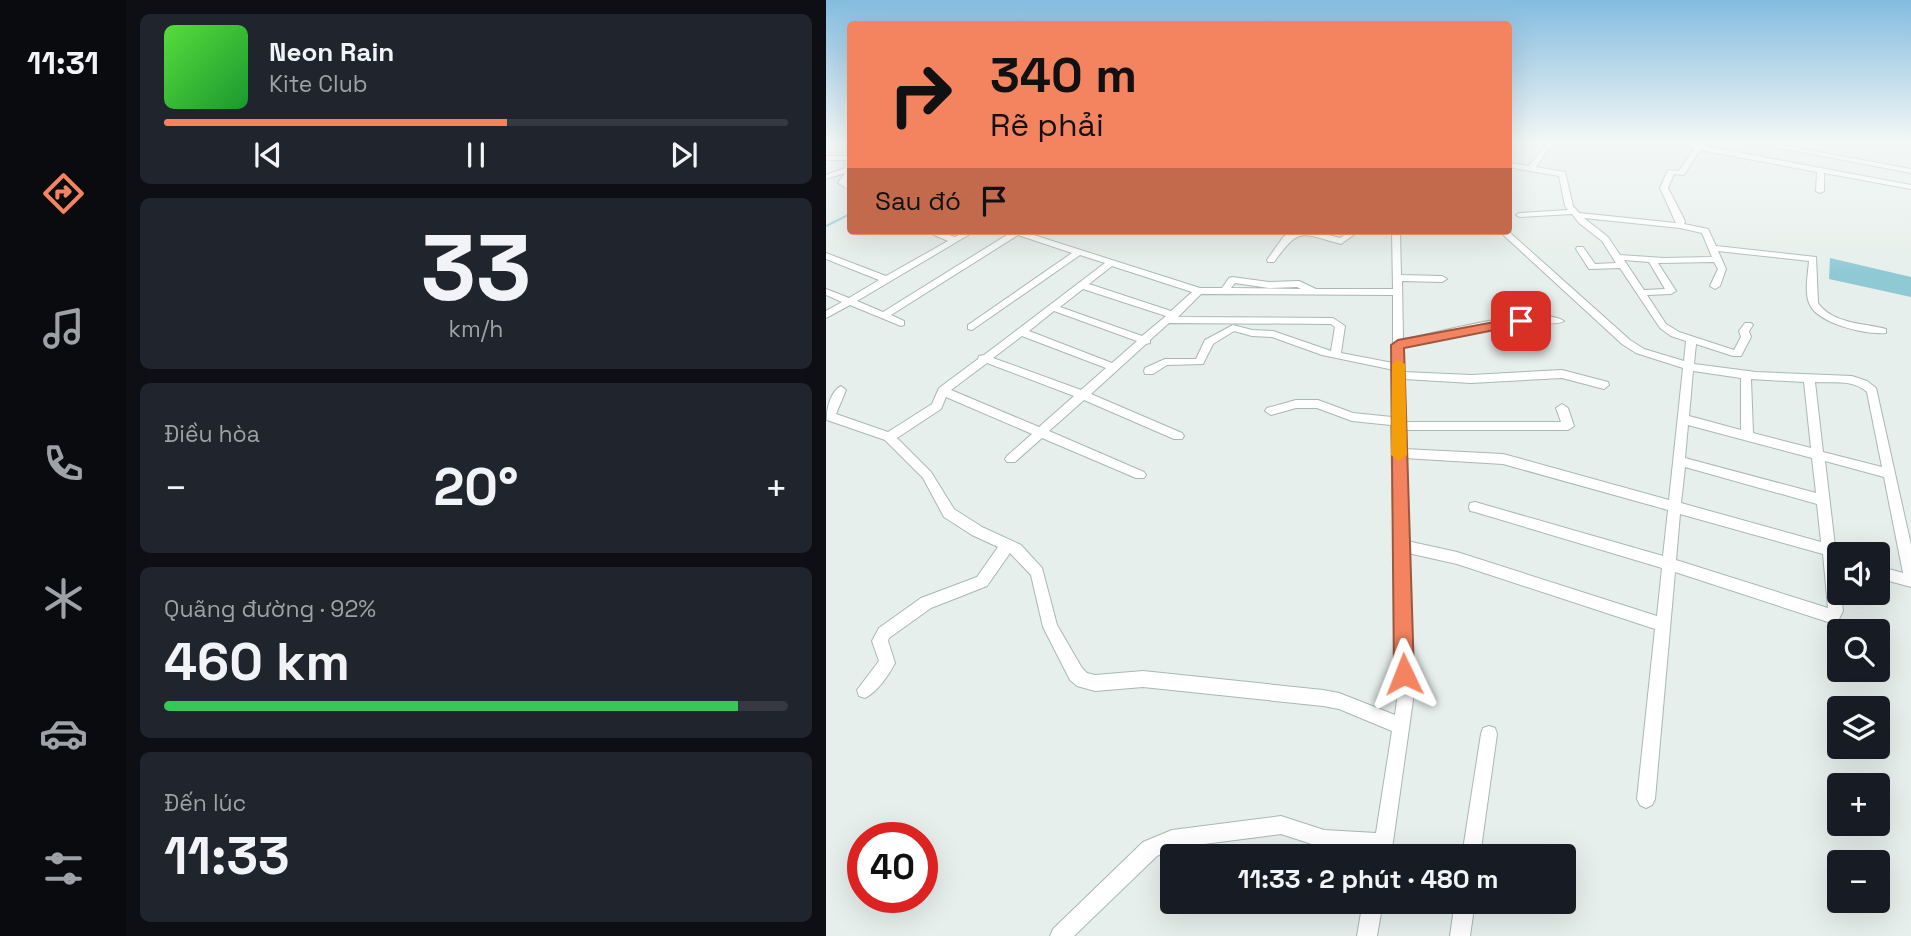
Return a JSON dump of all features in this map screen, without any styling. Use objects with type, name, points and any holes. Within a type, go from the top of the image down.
[{"type":"street","points":[[1564,187],[1565,199],[1574,214],[1605,239],[1668,331],[1737,354],[1746,337],[1744,331],[1748,325]]},
{"type":"street","points":[[1665,187],[1681,221],[1680,226]]},
{"type":"street","points":[[1819,187],[1819,191]]},
{"type":"street","points":[[1520,215],[1574,214],[1680,226],[1706,232],[1722,272],[1714,286]]},
{"type":"street","points":[[941,235],[955,240]]},
{"type":"street","points":[[826,315],[964,235]]},
{"type":"street","points":[[883,316],[1010,235]]},
{"type":"street","points":[[1025,235],[1199,291],[1315,292],[1442,279]]},
{"type":"street","points":[[1272,260],[1287,239],[1295,235]]},
{"type":"street","points":[[1318,235],[1341,241],[1349,235]]},
{"type":"street","points":[[1384,844],[1405,700],[1397,424],[1399,372],[1396,235]]},
{"type":"street","points":[[1507,235],[1634,348],[1688,365],[1746,377],[1851,380],[1869,387],[1911,576]]},
{"type":"street","points":[[1580,249],[1592,267],[1619,261],[1715,253],[1811,258],[1812,303],[1815,309],[1834,320],[1882,331]]},
{"type":"street","points":[[972,327],[1079,252]]},
{"type":"street","points":[[826,256],[887,280]]},
{"type":"street","points":[[1640,293],[1671,290],[1651,260]]},
{"type":"street","points":[[889,438],[937,406],[943,391],[983,358],[1112,262]]},
{"type":"street","points":[[1081,285],[1172,318],[1333,321],[1340,326],[1336,355]]},
{"type":"street","points":[[1011,459],[1172,318],[1199,291]]},
{"type":"street","points":[[826,292],[901,323]]},
{"type":"street","points":[[1051,307],[1146,341]]},
{"type":"street","points":[[1398,345],[1506,323],[1547,319],[1559,321]]},
{"type":"street","points":[[1149,370],[1165,362],[1199,362],[1209,342],[1233,328],[1287,338],[1399,372],[1471,379],[1562,374],[1604,384]]},
{"type":"street","points":[[1020,331],[1115,368]]},
{"type":"street","points":[[1646,799],[1690,339]]},
{"type":"street","points":[[983,358],[1083,395],[1178,436]]},
{"type":"street","points":[[1746,377],[1747,436]]},
{"type":"street","points":[[1809,379],[1816,455],[1830,542]]},
{"type":"street","points":[[841,390],[831,417],[889,438],[928,475],[948,513],[977,531],[1008,544],[1037,572],[1051,626],[1076,674],[1083,680],[1095,682],[1143,679],[1323,698],[1339,701],[1401,726]]},
{"type":"street","points":[[943,391],[1140,475]]},
{"type":"street","points":[[1271,411],[1296,404],[1318,404],[1352,417],[1397,424],[1568,426],[1562,408]]},
{"type":"street","points":[[1683,419],[1890,474]]},
{"type":"street","points":[[1399,457],[1491,464],[1610,491],[1827,555]]},
{"type":"street","points":[[1679,461],[1822,500]]},
{"type":"street","points":[[1896,504],[1911,508]]},
{"type":"street","points":[[1475,507],[1669,564],[1828,615],[1836,611],[1836,605]]},
{"type":"street","points":[[865,690],[887,663],[880,641],[884,633],[926,603],[982,582],[1008,544]]},
{"type":"street","points":[[1400,545],[1457,558],[1663,625]]},
{"type":"street","points":[[1890,568],[1911,576]]},
{"type":"street","points":[[1890,573],[1911,576]]},
{"type":"street","points":[[1473,844],[1489,734]]},
{"type":"street","points":[[1160,844],[1171,839],[1281,825],[1324,839],[1354,844]]},
{"type":"street","points":[[1060,936],[1150,849],[1160,844]]},
{"type":"street","points":[[1367,936],[1371,914]]},
{"type":"street","points":[[1460,936],[1463,914]]},
{"type":"water","points":[[1830,258],[1911,277],[1911,297],[1829,279]]},
{"type":"waterway","points":[[826,226],[847,216]]},
{"type":"slow traffic","points":[[1398,364],[1399,455]]},
{"type":"route","points":[[1404,674],[1397,426],[1398,345],[1521,321]]}]
